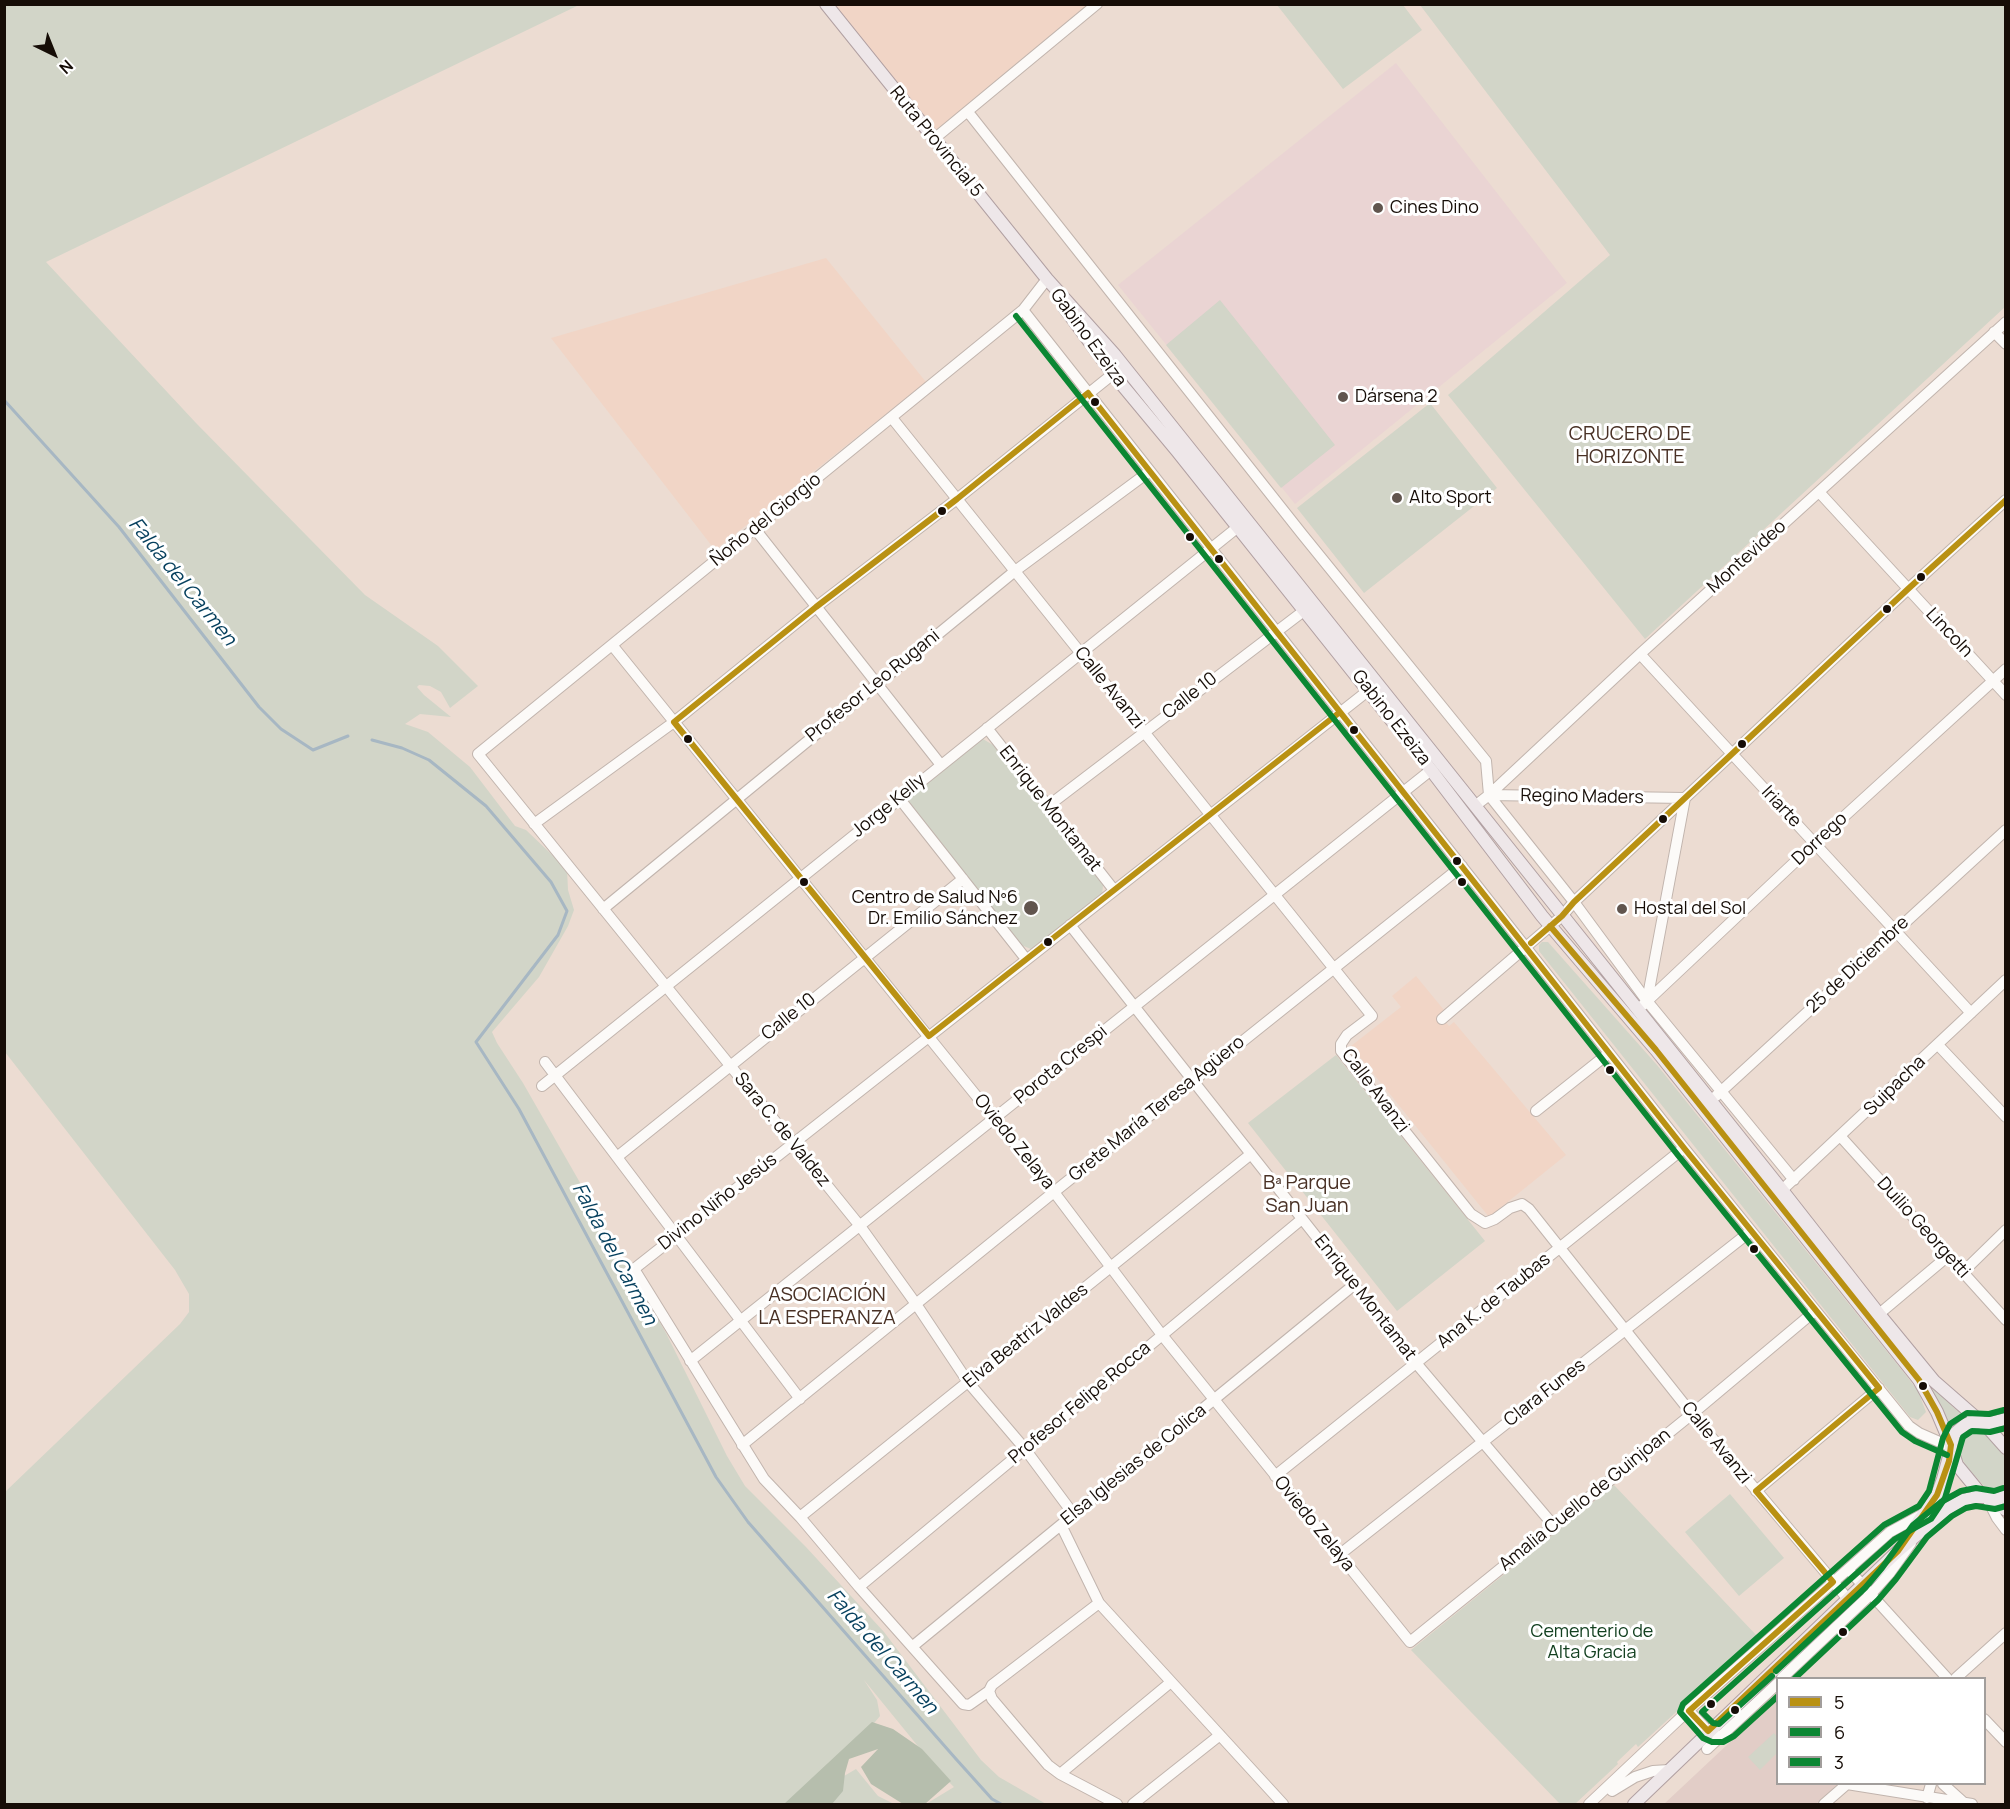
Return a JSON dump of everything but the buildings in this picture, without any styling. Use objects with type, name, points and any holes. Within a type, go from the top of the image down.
[{"type":"main road","name":"Ruta Provincial 5","points":[[825,4],[1047,279]]},
{"type":"main road","name":"Gabino Ezeiza","points":[[1047,279],[1066,311],[1113,374],[1305,610],[1550,926],[1656,1050],[1919,1380],[1937,1412],[1960,1471],[1987,1498],[2006,1510]]},
{"type":"main road","name":"Gabino Ezeiza","points":[[1047,279],[1115,355],[1879,1314],[1934,1381],[1981,1422],[2006,1448]]},
{"type":"main road","points":[[1898,1551],[1937,1495],[1953,1437],[1959,1429],[1970,1422],[1990,1423],[2006,1419]]},
{"type":"main road","points":[[1634,1804],[1847,1598],[1920,1531],[1947,1509],[1963,1500],[1976,1497],[1995,1500],[2006,1496]]},
{"type":"street","points":[[934,139],[1096,4]]},
{"type":"street","points":[[968,112],[1302,534],[1486,761],[1489,795],[1574,902],[1647,1001],[1794,1180]]},
{"type":"street","name":"Ñoño del Giorgio","points":[[478,754],[1023,310],[1047,279]]},
{"type":"street","points":[[1023,310],[1815,1311],[1912,1429],[1951,1447]]},
{"type":"street","name":"Montevideo","points":[[1475,806],[2006,322]]},
{"type":"street","points":[[1994,332],[2006,344]]},
{"type":"street","points":[[534,824],[674,722],[816,607],[957,499],[1113,374]]},
{"type":"street","name":"Calle Avanzi","points":[[892,418],[1372,1016],[1347,1035],[1341,1044],[1341,1051],[1471,1214],[1485,1223],[1510,1208],[1522,1204],[1529,1209],[1692,1414],[1847,1598]]},
{"type":"street","name":"Profesor Leo Rugani","points":[[603,909],[1015,571],[1150,471]]},
{"type":"street","name":"Lincoln","points":[[1819,492],[2006,695]]},
{"type":"street","points":[[1442,1019],[1562,916],[1684,798],[2006,500]]},
{"type":"street","name":"Jorge Kelly","points":[[542,1086],[1238,527]]},
{"type":"street","points":[[755,529],[940,765]]},
{"type":"street","name":"Calle 10","points":[[1048,806],[1275,630],[1305,610]]},
{"type":"street","name":"Oviedo Zelaya","points":[[612,645],[1054,1191],[1162,1335],[1410,1642]]},
{"type":"street","name":"Iriarte","points":[[1640,654],[1971,1013]]},
{"type":"street","name":"Dorrego","points":[[1637,1011],[1815,843],[2006,669]]},
{"type":"street","name":"Divino Niño Jesús","points":[[690,1361],[633,1269],[1368,690]]},
{"type":"street","name":"Enrique Montamat","points":[[987,729],[1114,890]]},
{"type":"street","name":"Sara C. de Valdez","points":[[478,754],[860,1226],[968,1382],[1025,1449],[1074,1515]]},
{"type":"street","name":"Porota Crespi","points":[[690,1361],[1431,770]]},
{"type":"street","name":"Regino Maders","points":[[1489,795],[1684,798]]},
{"type":"street","points":[[899,798],[1026,959]]},
{"type":"street","points":[[1647,1001],[1684,798]]},
{"type":"street","name":"25 de Diciembre","points":[[1710,1101],[2006,830]]},
{"type":"street","name":"Grete María Teresa Agüero","points":[[742,1445],[1054,1191],[1462,866]]},
{"type":"street","name":"Calle 10","points":[[617,1157],[963,879]]},
{"type":"street","name":"Enrique Montamat","points":[[1070,925],[1416,1363],[1554,1526]]},
{"type":"street","name":"Suipacha","points":[[1782,1190],[2006,980]]},
{"type":"street","points":[[1938,1045],[2006,1117]]},
{"type":"street","points":[[1536,1111],[1609,1053]]},
{"type":"street","points":[[545,1062],[800,1398]]},
{"type":"street","name":"Duilio Georgetti","points":[[1841,1137],[2006,1320]]},
{"type":"street","name":"Ana K. de Taubas","points":[[1275,1476],[1684,1148]]},
{"type":"street","name":"Elva Beatriz Valdes","points":[[800,1517],[1251,1154]]},
{"type":"street","name":"Profesor Felipe Rocca","points":[[859,1587],[1302,1219]]},
{"type":"street","points":[[1963,1272],[2006,1230]]},
{"type":"street","name":"Clara Funes","points":[[1339,1555],[1751,1231]]},
{"type":"street","points":[[1879,1314],[1948,1256]]},
{"type":"street","name":"Elsa Iglesias de Colica","points":[[913,1646],[1355,1284]]},
{"type":"street","name":"Amalia Cuello de Guinjoan","points":[[1410,1642],[1692,1414],[1815,1311]]},
{"type":"street","points":[[690,1361],[764,1479],[963,1704],[969,1705],[989,1691],[992,1685],[1099,1604]]},
{"type":"street","points":[[1756,1491],[1879,1388]]},
{"type":"street","points":[[1987,1498],[2006,1530]]},
{"type":"street","points":[[1591,1804],[1689,1711],[1890,1532],[1924,1513]]},
{"type":"street","points":[[1061,1525],[1099,1604],[1283,1804]]},
{"type":"street","points":[[1783,1677],[1871,1594],[1889,1574],[1920,1531]]},
{"type":"street","points":[[1848,1569],[1946,1677]]},
{"type":"street","points":[[1957,1677],[2006,1633]]},
{"type":"street","points":[[1060,1774],[1171,1682]]},
{"type":"street","points":[[1707,1749],[1776,1685]]},
{"type":"street","points":[[989,1691],[992,1699],[1041,1757],[1060,1774],[1117,1804]]},
{"type":"street","points":[[1689,1711],[1708,1731],[1714,1734],[1728,1729]]},
{"type":"street","points":[[1986,1721],[2006,1742]]},
{"type":"street","points":[[1133,1804],[1220,1735]]},
{"type":"street","points":[[1591,1804],[1635,1777],[1653,1771],[1669,1770]]},
{"type":"street","points":[[1824,1804],[1846,1785]]},
{"type":"street","points":[[1853,1785],[1967,1804]]},
{"type":"street","points":[[1927,1798],[1931,1785]]},
{"type":"street","points":[[1944,1785],[1967,1804]]},
{"type":"shaded area","points":[[827,5],[1093,5],[934,139]]},
{"type":"shaded area","points":[[1396,63],[1567,283],[1295,504],[1118,285]]},
{"type":"shaded area","points":[[826,258],[926,382],[715,550],[551,338]]},
{"type":"shaded area","points":[[1416,976],[1444,1010],[1439,1015],[1449,1026],[1454,1022],[1566,1155],[1489,1217],[1351,1046],[1401,1007],[1392,996]]},
{"type":"shaded area","points":[[1776,1699],[1776,1785],[1837,1785],[1816,1804],[1664,1804]]},
{"type":"green space","points":[[5,5],[579,5],[46,262],[196,423],[365,595],[438,646],[478,686],[450,708],[441,692],[430,686],[419,685],[417,687],[424,695],[451,717],[420,714],[405,724],[428,732],[470,767],[515,826],[526,830],[567,869],[568,890],[574,910],[568,926],[539,977],[492,1032],[497,1043],[523,1083],[666,1333],[727,1456],[745,1486],[806,1547],[884,1632],[981,1760],[999,1777],[1046,1804],[926,1804],[954,1787],[939,1772],[864,1680],[877,1700],[880,1716],[865,1734],[790,1804],[5,1804],[5,1492],[180,1324],[189,1312],[189,1294],[175,1270],[5,1052]]},
{"type":"green space","points":[[1277,5],[1403,5],[1422,30],[1343,89]]},
{"type":"green space","points":[[1420,5],[2005,5],[2005,307],[1645,639],[1448,395],[1610,255]]},
{"type":"green space","points":[[1220,300],[1335,445],[1281,488],[1166,345]]},
{"type":"green space","name":"Alto Sport","points":[[1430,403],[1497,488],[1364,593],[1297,508]]},
{"type":"green space","points":[[983,739],[993,745],[1103,885],[1102,896],[1031,949],[1021,945],[908,799],[977,740]]},
{"type":"green space","points":[[1542,942],[1548,942],[1657,1065],[1905,1374],[1918,1391],[1926,1412],[1918,1420],[1910,1417],[1539,951],[1539,945]]},
{"type":"green space","points":[[1336,1055],[1485,1241],[1397,1311],[1248,1123]]},
{"type":"green space","points":[[1927,1381],[1952,1406],[1966,1418],[1950,1428]]},
{"type":"green space","points":[[1968,1431],[1982,1431],[1992,1439],[2005,1457],[2004,1491],[1997,1492],[1984,1486],[1962,1459],[1958,1445],[1959,1439]]},
{"type":"green space","name":"Cementerio de Alta Gracia","points":[[1614,1485],[1758,1637],[1638,1747],[1636,1744],[1575,1804],[1560,1804],[1411,1650]]},
{"type":"green space","points":[[1730,1494],[1784,1558],[1739,1596],[1685,1532]]},
{"type":"green space","points":[[872,1722],[893,1729],[922,1749],[951,1781],[925,1804],[903,1804],[871,1784],[861,1767],[878,1749],[849,1759],[843,1791],[832,1804],[784,1804]]},
{"type":"green space","points":[[1774,1733],[1776,1754],[1760,1770],[1748,1757]]},
{"type":"green space","points":[[856,1769],[878,1796],[894,1804],[823,1804],[839,1779]]},
{"type":"waterway","name":"Falda del Carmen","points":[[4,400],[119,527],[259,707],[281,729],[313,750],[348,736]]},
{"type":"waterway","name":"Falda del Carmen","points":[[372,740],[402,748],[429,760],[486,806],[551,882],[567,911],[558,935],[476,1042],[519,1109],[716,1477],[748,1522],[956,1759],[992,1799],[1001,1804]]},
{"type":"transit line","name":"6","points":[[1016,316],[1677,1154],[1902,1432],[1915,1441],[1947,1455]]},
{"type":"transit line","name":"5","points":[[1088,393],[1340,712],[929,1036],[674,722],[1088,393]]},
{"type":"transit line","name":"5","points":[[1531,943],[2006,500]]},
{"type":"transit line","name":"5","points":[[1340,712],[1684,1148],[1879,1388],[1756,1491],[1833,1582],[1689,1711],[1708,1731],[1898,1551],[1937,1495],[1949,1461],[1951,1445],[1937,1412],[1919,1380],[1656,1050],[1550,926]]},
{"type":"transit line","name":"3","points":[[1776,1698],[1734,1736],[1723,1742],[1712,1742],[1703,1738],[1680,1712],[1683,1704],[1884,1525],[1919,1506],[1929,1491],[1943,1438],[1950,1424],[1967,1413],[1989,1414],[2004,1410]]},
{"type":"transit line","name":"6","points":[[1772,1676],[1719,1724],[1713,1723],[1702,1712],[1895,1539],[1931,1519],[1945,1498],[1963,1437],[1972,1431],[1990,1432],[2006,1428]]},
{"type":"transit line","name":"3","points":[[1776,1671],[1865,1588],[1913,1525],[1941,1502],[1961,1491],[1976,1488],[1994,1491],[2003,1488]]},
{"type":"transit line","name":"6","points":[[1796,1677],[1878,1600],[1927,1537],[1952,1516],[1966,1508],[1976,1506],[1995,1509],[2006,1506]]},
{"type":"place","name":"Cines Dino","points":[[1378,208]]},
{"type":"place","name":"Dársena 2","points":[[1343,397]]},
{"type":"place","name":"Alto Sport","points":[[1397,498]]},
{"type":"place","name":"Centro de Salud Nº6 Dr. Emilio Sánchez","points":[[1031,908]]},
{"type":"place","name":"Hostal del Sol","points":[[1622,909]]},
{"type":"district","name":"CRUCERO DE HORIZONTE","points":[[1630,446]]},
{"type":"district","name":"Bª Parque San Juan","points":[[1307,1194]]},
{"type":"district","name":"ASOCIACIÓN LA ESPERANZA","points":[[827,1306]]}]
